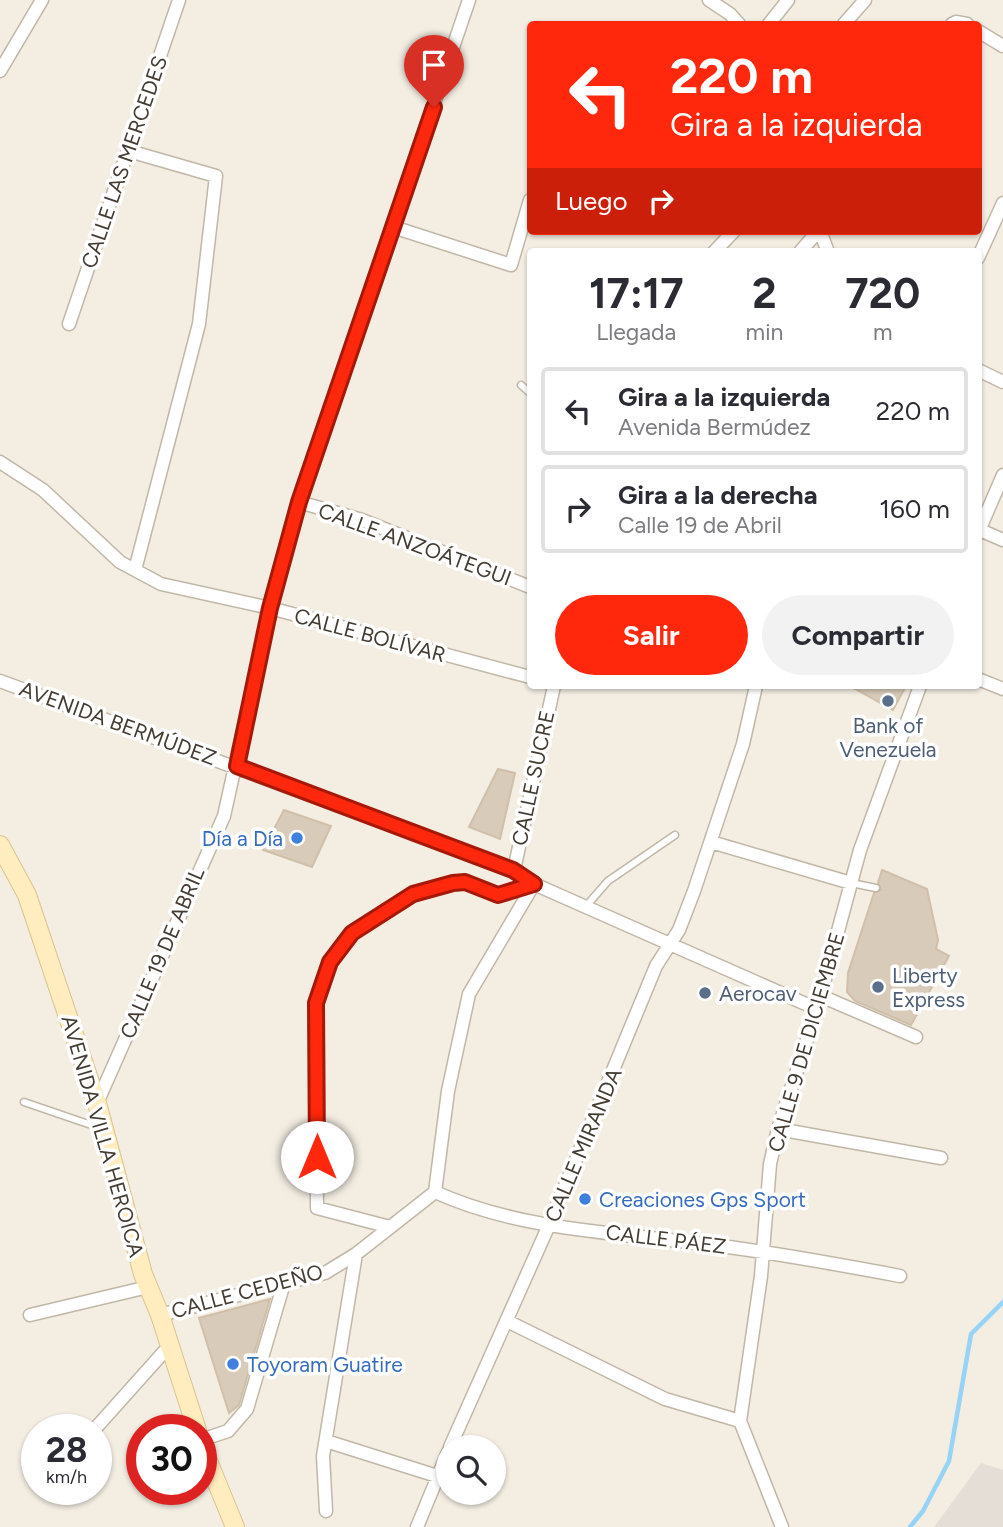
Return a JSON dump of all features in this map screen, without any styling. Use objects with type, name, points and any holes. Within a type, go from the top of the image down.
[{"type":"main road","name":"AVENIDA VILLA HEROICA","points":[[0,845],[27,895],[97,1103],[148,1287],[160,1315],[192,1414]]},
{"type":"main road","points":[[217,1482],[235,1527]]},
{"type":"street","points":[[0,71],[42,0]]},
{"type":"street","name":"CALLE LAS MERCEDES","points":[[69,324],[178,0]]},
{"type":"street","name":"CALLE 19 DE ABRIL","points":[[97,1103],[224,816],[270,608],[299,502],[469,0]]},
{"type":"street","points":[[709,0],[736,21]]},
{"type":"street","points":[[771,21],[788,0]]},
{"type":"street","points":[[847,21],[865,0]]},
{"type":"street","points":[[982,33],[1003,46]]},
{"type":"street","points":[[129,151],[216,176],[199,324],[135,570]]},
{"type":"street","points":[[982,249],[1003,203]]},
{"type":"street","points":[[393,227],[511,265],[527,210]]},
{"type":"street","points":[[717,248],[730,235]]},
{"type":"street","points":[[804,248],[815,235]]},
{"type":"street","points":[[982,372],[1003,382]]},
{"type":"street","name":"CALLE BOLÍVAR","points":[[0,462],[43,490],[120,562],[161,584],[270,608],[527,676]]},
{"type":"street","points":[[982,524],[1002,480]]},
{"type":"street","name":"CALLE ANZOÁTEGUI","points":[[299,502],[362,520],[527,586]]},
{"type":"street","points":[[982,532],[1003,540]]},
{"type":"street","name":"AVENIDA BERMÚDEZ","points":[[0,681],[237,766],[513,870],[534,884],[671,944],[916,1037]]},
{"type":"street","points":[[982,681],[1003,689]]},
{"type":"street","name":"CALLE SUCRE","points":[[513,870],[553,689]]},
{"type":"street","name":"CALLE MIRANDA","points":[[456,1435],[550,1225],[656,967],[684,917],[743,744],[755,689]]},
{"type":"street","name":"CALLE 9 DE DICIEMBRE","points":[[782,1527],[740,1421],[763,1251],[770,1164],[778,1129],[819,1002],[860,850],[919,689]]},
{"type":"street","points":[[710,842],[851,883]]},
{"type":"street","points":[[390,1227],[317,1208],[316,1003],[330,962],[352,933],[413,894],[465,882],[498,895],[534,884]]},
{"type":"street","points":[[435,1192],[448,1091],[468,994],[534,884]]},
{"type":"street","points":[[778,1129],[941,1158]]},
{"type":"street","name":"CALLE PÁEZ","points":[[435,1192],[468,1207],[550,1225],[763,1251],[900,1276]]},
{"type":"street","name":"CALLE CEDEÑO","points":[[160,1315],[325,1273],[356,1254],[435,1192]]},
{"type":"street","points":[[326,1511],[323,1456],[356,1254]]},
{"type":"street","points":[[217,1435],[228,1431],[247,1409],[284,1283]]},
{"type":"street","points":[[30,1315],[148,1287]]},
{"type":"street","points":[[507,1321],[665,1399],[740,1421]]},
{"type":"street","points":[[108,1414],[170,1345]]},
{"type":"street","points":[[326,1441],[436,1476]]},
{"type":"street","name":"CALLE MIRANDA","points":[[417,1527],[436,1479]]},
{"type":"lane","points":[[521,385],[527,390]]},
{"type":"lane","points":[[587,905],[608,881],[675,835]]},
{"type":"lane","points":[[851,883],[876,888]]},
{"type":"lane","points":[[24,1102],[105,1130]]},
{"type":"shaded area","points":[[981,1463],[1003,1470],[1003,1527],[934,1527]]},
{"type":"building","name":"Bank of Venezuela","points":[[855,689],[904,689],[893,710]]},
{"type":"building","points":[[498,769],[515,773],[500,839],[469,827]]},
{"type":"building","name":"Día a Día","points":[[284,810],[331,826],[312,867],[263,850]]},
{"type":"building","points":[[882,870],[927,889],[938,940],[936,949],[949,956],[911,1025],[855,1001],[847,992],[848,973],[874,893],[881,890],[878,883]]},
{"type":"building","name":"Toyoram Guatire","points":[[270,1299],[239,1405],[229,1413],[199,1318]]},
{"type":"waterway","points":[[910,1527],[923,1511],[949,1461],[971,1334],[1003,1302]]},
{"type":"place","name":"Bank of Venezuela","points":[[888,701]]},
{"type":"place","name":"Día a Día","points":[[297,838]]},
{"type":"place","name":"Liberty Express","points":[[878,987]]},
{"type":"place","name":"Aerocav","points":[[705,993]]},
{"type":"place","name":"Creaciones Gps Sport","points":[[585,1199]]},
{"type":"place","name":"Toyoram Guatire","points":[[233,1364]]},
{"type":"route","points":[[317,1157],[316,1003],[330,962],[352,933],[413,894],[453,883],[465,882],[498,895],[534,884],[513,870],[237,766],[270,608],[299,502],[434,107]]}]
